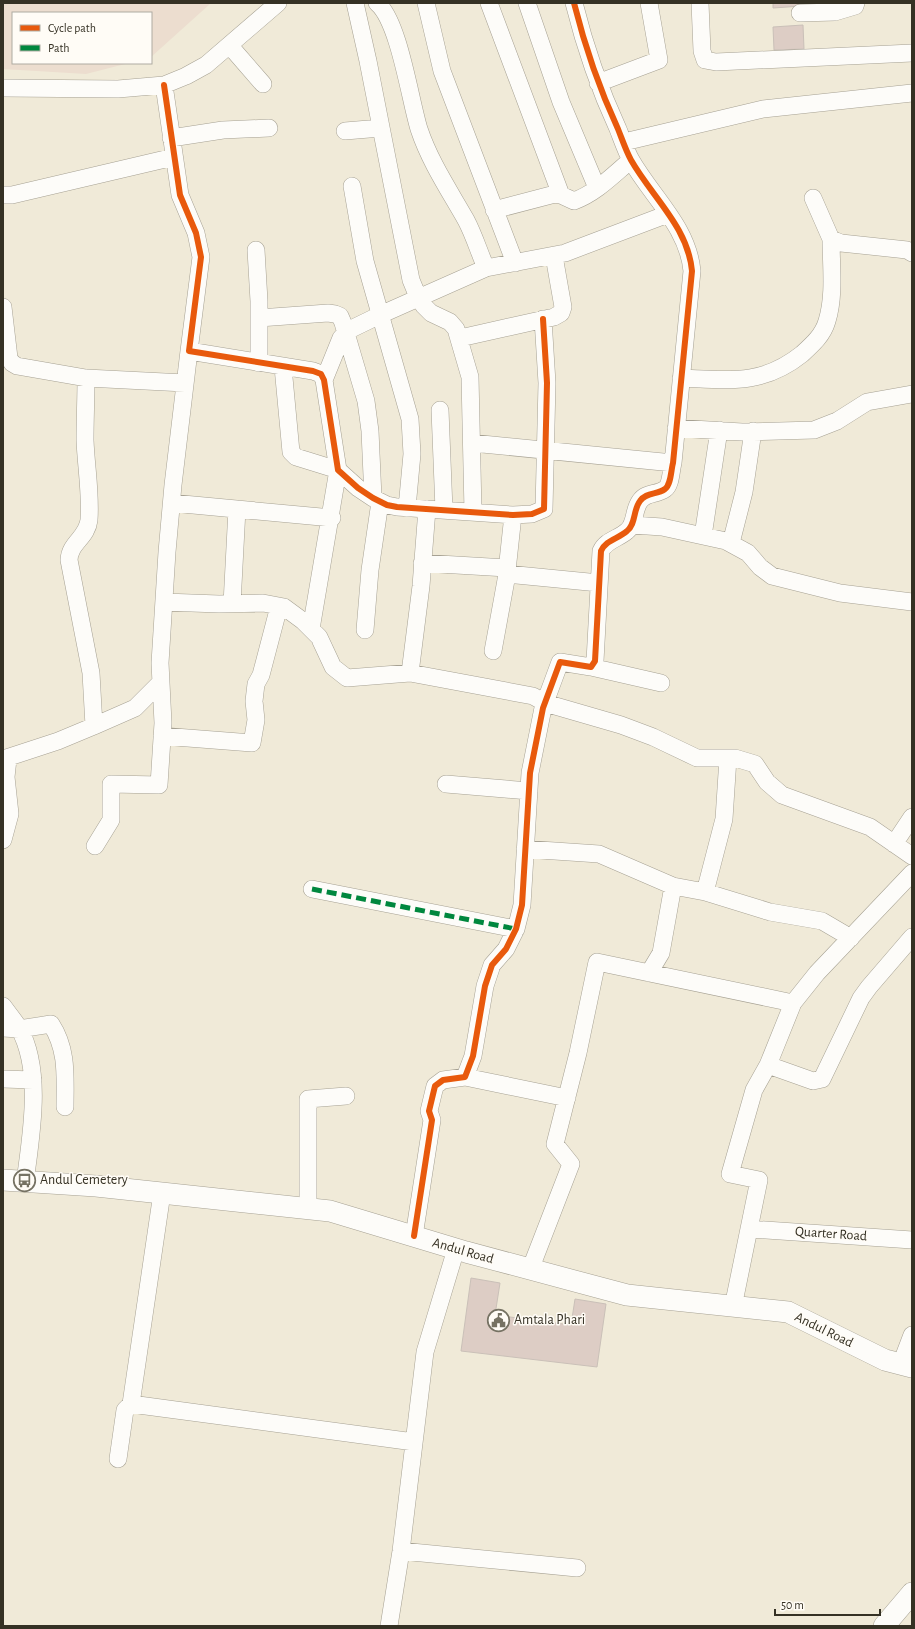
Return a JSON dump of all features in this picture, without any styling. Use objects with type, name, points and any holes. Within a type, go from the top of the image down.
[{"type":"main road","name":"Andul Road","points":[[3,1180],[96,1186],[330,1211],[530,1270],[627,1295],[788,1312],[885,1360],[907,1366]]},
{"type":"main road","points":[[884,1626],[912,1593]]},
{"type":"street","points":[[3,88],[118,89],[164,85],[186,76],[206,65],[230,46],[278,3]]},
{"type":"street","points":[[354,3],[381,128],[406,261],[418,297],[431,313],[450,322],[456,329],[460,338],[470,377],[473,512]]},
{"type":"street","points":[[377,3],[384,11],[393,30],[419,128],[430,158],[466,222],[486,268]]},
{"type":"street","points":[[426,3],[442,71],[515,262]]},
{"type":"street","points":[[489,3],[562,195]]},
{"type":"street","points":[[527,3],[561,102],[597,188]]},
{"type":"street","points":[[574,3],[598,83],[631,160],[668,214],[685,242],[690,256],[692,271],[673,463],[668,485],[665,490],[648,494],[641,499],[635,508],[632,524],[628,531],[604,544],[601,551],[595,661],[591,667]]},
{"type":"street","points":[[598,83],[659,60],[649,3]]},
{"type":"street","points":[[700,3],[702,51],[705,60],[716,62],[912,53]]},
{"type":"street","points":[[800,13],[835,12],[855,6],[856,3]]},
{"type":"street","points":[[230,46],[263,84]]},
{"type":"street","points":[[95,846],[111,820],[111,784],[159,785],[163,723],[160,663],[164,602],[172,503],[201,257],[196,233],[180,195],[164,85]]},
{"type":"street","points":[[624,142],[763,109],[912,94]]},
{"type":"street","points":[[171,138],[223,130],[269,128]]},
{"type":"street","points":[[345,131],[381,128]]},
{"type":"street","points":[[3,195],[12,195],[174,157]]},
{"type":"street","points":[[494,210],[549,195],[562,195],[574,201],[597,188],[631,160]]},
{"type":"street","points":[[352,186],[365,261],[410,419],[412,454],[407,508]]},
{"type":"street","points":[[681,378],[741,380],[764,376],[789,364],[814,344],[823,331],[828,320],[831,300],[831,239],[813,198]]},
{"type":"street","points":[[324,380],[341,338],[347,332],[380,315],[486,268],[554,256],[583,247],[668,214]]},
{"type":"street","points":[[831,239],[841,243],[907,250],[912,253]]},
{"type":"street","points":[[256,250],[259,363]]},
{"type":"street","points":[[460,338],[554,317],[561,313],[563,307],[554,256]]},
{"type":"street","points":[[3,307],[9,358],[12,363],[17,366],[86,378],[185,383]]},
{"type":"street","points":[[259,318],[335,314],[340,316],[347,332],[366,401],[376,500],[365,630]]},
{"type":"street","points":[[283,367],[292,452],[296,457],[338,470],[358,488],[376,500],[387,505],[407,508],[513,515],[532,514],[544,509],[547,383],[543,319]]},
{"type":"street","points":[[190,351],[313,371],[320,374],[324,380],[338,470],[332,518],[311,629]]},
{"type":"street","points":[[86,378],[85,440],[90,508],[89,520],[88,527],[84,535],[69,551],[69,560],[90,673],[94,726]]},
{"type":"street","points":[[676,428],[753,432],[814,430],[837,421],[867,402],[912,394]]},
{"type":"street","points":[[440,410],[444,510]]},
{"type":"street","points":[[703,536],[719,430]]},
{"type":"street","points":[[731,543],[744,492],[753,432]]},
{"type":"street","points":[[472,443],[673,463]]},
{"type":"street","points":[[172,503],[332,518]]},
{"type":"street","points":[[232,604],[237,509]]},
{"type":"street","points":[[410,673],[427,509]]},
{"type":"street","points":[[493,651],[507,571],[513,515]]},
{"type":"street","points":[[632,524],[662,528],[731,543],[748,553],[760,567],[772,576],[840,593],[912,602]]},
{"type":"street","points":[[422,563],[507,571],[599,583]]},
{"type":"street","points":[[164,602],[232,604],[263,603],[284,608],[319,637],[333,667],[347,678],[410,673],[532,696],[544,703],[627,727],[653,737],[697,758],[728,758],[754,764],[767,782],[782,795],[870,827],[912,856]]},
{"type":"street","points":[[162,736],[252,743],[256,720],[254,701],[256,684],[261,675],[277,614],[284,608]]},
{"type":"street","points":[[465,1077],[473,1056],[485,986],[492,965],[506,949],[516,929],[522,905],[530,773],[544,703],[560,662],[591,667],[661,683]]},
{"type":"street","points":[[3,840],[10,814],[6,777],[6,759],[94,726],[135,708],[161,682]]},
{"type":"street","points":[[705,892],[724,819],[728,758]]},
{"type":"street","points":[[446,784],[529,791]]},
{"type":"street","points":[[894,844],[912,818]]},
{"type":"street","points":[[525,849],[599,854],[673,886],[705,892],[770,912],[822,921],[851,938]]},
{"type":"street","points":[[733,1307],[759,1180],[730,1174],[754,1090],[768,1065],[793,1004],[817,973],[912,873]]},
{"type":"street","points":[[649,973],[661,953],[673,886]]},
{"type":"street","points":[[312,890],[516,929]]},
{"type":"street","points":[[768,1065],[813,1082],[822,1078],[861,998],[912,937]]},
{"type":"street","points":[[530,1270],[571,1164],[555,1144],[597,962],[793,1004]]},
{"type":"street","points":[[3,1006],[11,1028],[28,1051],[33,1080],[31,1136],[25,1182]]},
{"type":"street","points":[[11,1028],[51,1024],[59,1037],[65,1069],[65,1107]]},
{"type":"street","points":[[414,1236],[432,1120],[429,1111],[435,1086],[443,1080],[465,1077],[566,1098]]},
{"type":"street","points":[[3,1079],[33,1080]]},
{"type":"street","points":[[308,1209],[308,1099],[346,1096]]},
{"type":"street","points":[[118,1459],[126,1410],[131,1404],[162,1193]]},
{"type":"street","name":"Quarter Road","points":[[750,1229],[912,1240]]},
{"type":"street","points":[[389,1626],[401,1551],[425,1352],[456,1249]]},
{"type":"street","points":[[907,1366],[912,1335]]},
{"type":"street","points":[[131,1404],[414,1442]]},
{"type":"street","points":[[401,1551],[577,1568]]},
{"type":"shaded area","points":[[3,3],[211,3],[152,56],[152,12],[12,12],[12,64],[125,64],[86,74],[3,69]]},
{"type":"building","points":[[773,3],[802,3],[802,6],[773,8]]},
{"type":"building","points":[[803,25],[804,49],[774,50],[773,27]]},
{"type":"building","name":"Amtala Phari","points":[[471,1278],[500,1283],[495,1315],[571,1325],[575,1299],[606,1304],[597,1367],[461,1351]]},
{"type":"marked path","points":[[312,889],[516,929]]},
{"type":"cycle path","points":[[414,1236],[432,1120],[429,1111],[435,1086],[443,1080],[465,1077],[473,1056],[485,986],[492,965],[506,949],[516,929],[522,905],[530,773],[543,708],[560,662],[591,667],[595,661],[601,551],[606,544],[624,534],[630,528],[636,508],[642,498],[662,491],[667,487],[670,481],[673,463],[692,271],[689,255],[684,240],[676,226],[639,174],[627,153],[593,67],[574,3]]},
{"type":"cycle path","points":[[164,85],[180,195],[196,233],[201,257],[189,351],[313,371],[321,374],[324,380],[338,470],[358,488],[373,498],[387,505],[397,507],[513,515],[532,514],[544,509],[547,383],[543,319]]},
{"type":"place","name":"Andul Cemetery","points":[[25,1180]]},
{"type":"place","name":"Amtala Phari","points":[[499,1320]]}]
